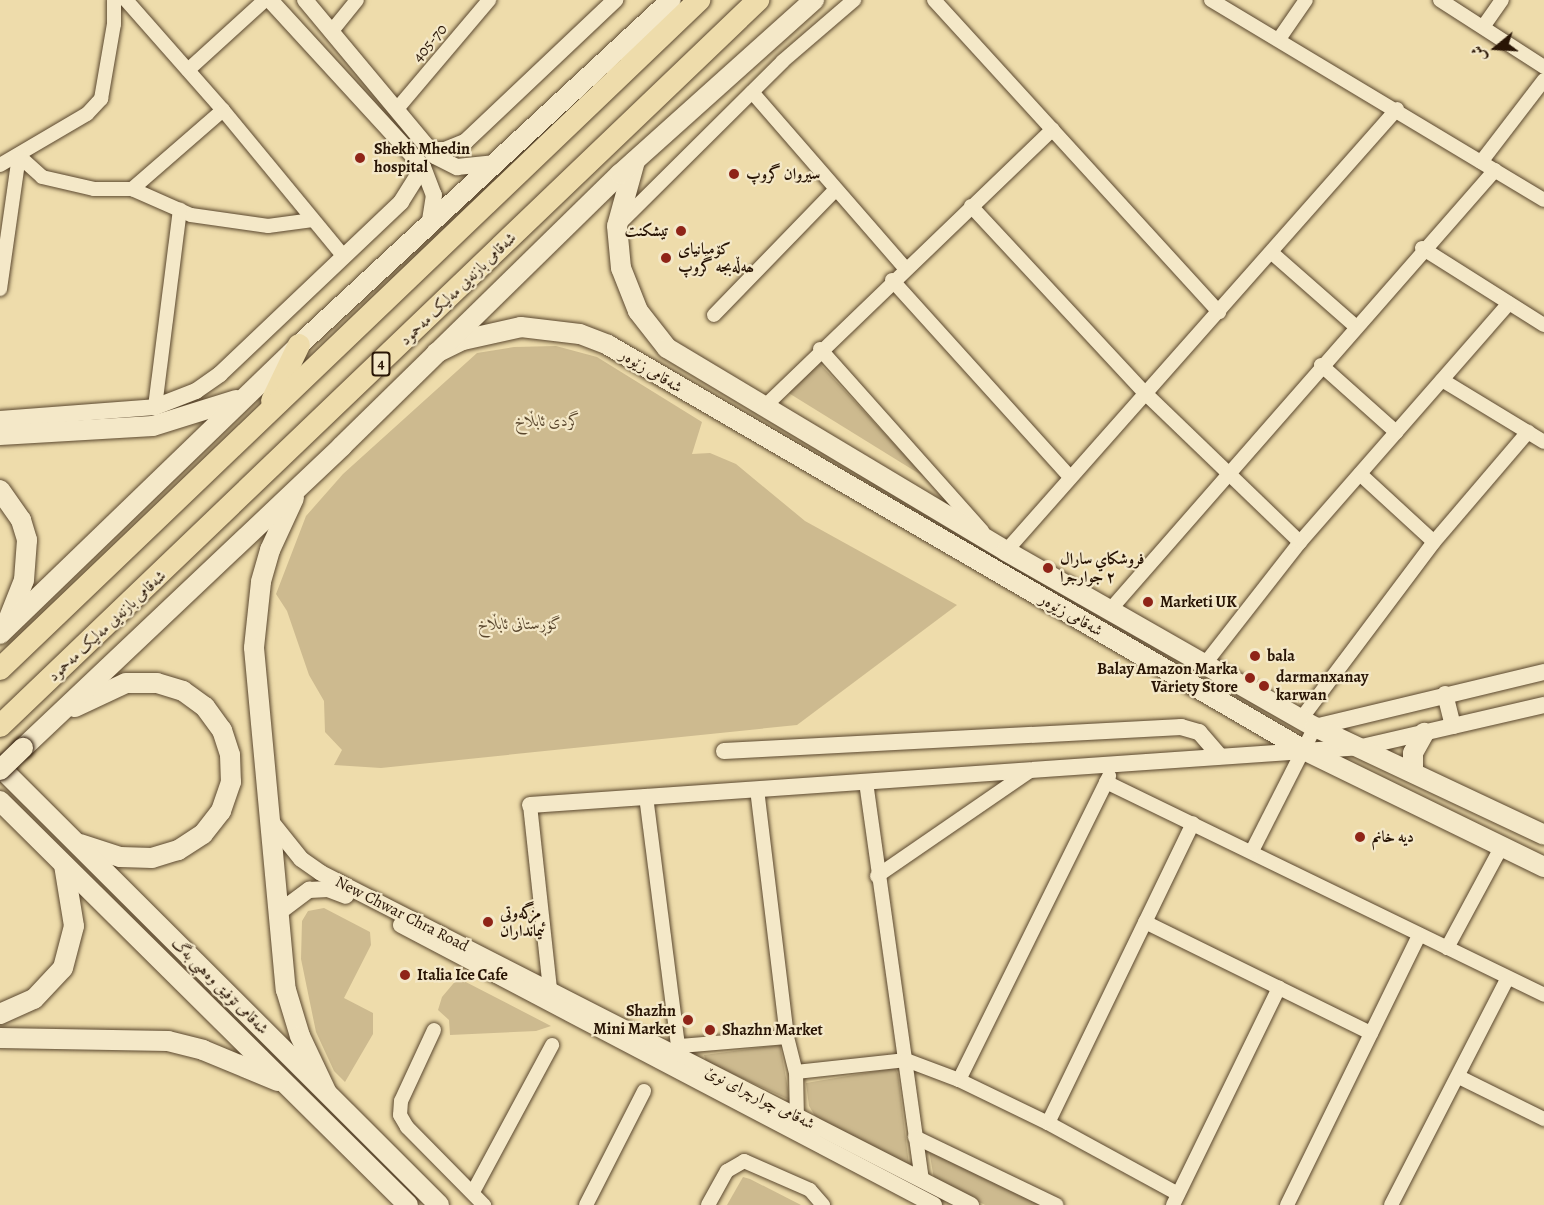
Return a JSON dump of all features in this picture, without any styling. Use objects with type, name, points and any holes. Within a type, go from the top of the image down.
[{"type":"highway","points":[[0,669],[699,0]]},
{"type":"highway","name":"شەقامی بازنەیی مەلیک مەحمود","points":[[1,726],[758,0]]},
{"type":"highway","points":[[266,414],[298,345]]},
{"type":"main road","points":[[2,631],[298,345],[671,0]]},
{"type":"main road","points":[[0,768],[301,484],[635,161],[814,0]]},
{"type":"main road","points":[[617,226],[635,161]]},
{"type":"main road","name":"شەقامی زێوەر","points":[[617,226],[621,268],[627,290],[638,311],[667,348],[763,408],[999,547],[1308,723],[1544,835]]},
{"type":"main road","name":"شەقامی زێوەر","points":[[436,353],[491,331],[521,327],[580,334],[608,345],[820,472],[1304,750],[1544,867]]},
{"type":"main road","points":[[0,435],[153,426],[245,397]]},
{"type":"main road","points":[[820,472],[851,459]]},
{"type":"main road","points":[[301,484],[270,550],[255,615],[255,659],[278,913],[292,1014],[326,1091]]},
{"type":"main road","points":[[0,490],[21,520],[28,560],[2,631]]},
{"type":"main road","points":[[45,726],[117,687],[157,683],[183,691],[205,707],[222,730],[230,755],[231,782],[221,811],[203,834],[178,850],[152,858],[120,857],[75,842]]},
{"type":"main road","points":[[1413,771],[1413,753],[1424,733]]},
{"type":"main road","name":"شەقامی تۆفیق وەهبی بەگ","points":[[0,768],[439,1205]]},
{"type":"main road","name":"شەقامی تۆفیق وەهبی بەگ","points":[[0,801],[408,1205]]},
{"type":"main road","points":[[0,1014],[34,999],[63,968],[74,926],[64,865]]},
{"type":"main road","points":[[0,1038],[168,1041],[203,1050],[288,1085]]},
{"type":"street","points":[[0,165],[19,156],[87,114],[101,99],[114,24],[114,0]]},
{"type":"street","points":[[126,0],[223,110],[344,257]]},
{"type":"street","points":[[188,70],[268,0],[423,167],[434,195],[429,225]]},
{"type":"street","points":[[305,0],[430,150],[442,161],[457,167],[496,163]]},
{"type":"street","points":[[332,32],[357,0]]},
{"type":"street","name":"405-70","points":[[397,109],[489,0]]},
{"type":"street","points":[[430,150],[445,150],[465,142],[615,0]]},
{"type":"street","points":[[819,0],[834,17]]},
{"type":"street","points":[[617,226],[752,92],[854,0]]},
{"type":"street","points":[[934,0],[1219,312]]},
{"type":"street","points":[[1211,0],[1397,109],[1544,200]]},
{"type":"street","points":[[1279,39],[1306,0]]},
{"type":"street","points":[[1440,0],[1544,67]]},
{"type":"street","points":[[1483,27],[1502,0]]},
{"type":"street","points":[[1481,162],[1544,80]]},
{"type":"street","points":[[752,92],[905,268]]},
{"type":"street","points":[[820,349],[999,547],[1071,477],[1272,253],[1397,109]]},
{"type":"street","points":[[132,189],[223,110]]},
{"type":"street","points":[[763,408],[820,349],[1053,129]]},
{"type":"street","points":[[0,289],[19,156]]},
{"type":"street","points":[[19,156],[42,177],[94,189],[132,189],[180,210],[233,224],[268,226],[313,220]]},
{"type":"street","points":[[0,419],[155,407],[183,398],[214,379],[409,195],[423,167]]},
{"type":"street","points":[[1109,611],[1422,248],[1495,170]]},
{"type":"street","points":[[0,192],[15,185]]},
{"type":"street","points":[[714,315],[836,189]]},
{"type":"street","points":[[971,206],[1146,393],[1300,542]]},
{"type":"street","points":[[155,407],[180,210]]},
{"type":"street","points":[[1422,248],[1544,325]]},
{"type":"street","points":[[1272,253],[1355,326]]},
{"type":"street","points":[[892,280],[1071,477]]},
{"type":"street","points":[[1204,665],[1300,542],[1509,303]]},
{"type":"street","points":[[1321,365],[1396,432]]},
{"type":"street","points":[[1442,380],[1544,442]]},
{"type":"street","points":[[1251,851],[1304,750],[1308,723],[1434,542],[1528,432]]},
{"type":"street","points":[[1360,474],[1434,542]]},
{"type":"street","points":[[1308,723],[1544,672]]},
{"type":"street","points":[[1445,694],[1453,726]]},
{"type":"street","points":[[544,993],[530,805],[1362,747],[1539,709]]},
{"type":"street","points":[[724,751],[1180,727],[1199,732],[1220,756]]},
{"type":"street","points":[[959,1080],[1115,763]]},
{"type":"street","points":[[877,876],[1031,770]]},
{"type":"street","points":[[866,782],[877,876],[922,1179]]},
{"type":"street","points":[[1106,782],[1544,995]]},
{"type":"street","points":[[757,789],[787,1037],[796,1072],[797,1118]]},
{"type":"street","points":[[646,796],[679,1051],[787,1037]]},
{"type":"street","name":"New Chwar Chra Road","points":[[269,819],[301,859],[321,873],[544,993]]},
{"type":"street","points":[[1048,1123],[1193,823]]},
{"type":"street","points":[[1447,948],[1502,846]]},
{"type":"street","name":"New Chwar Chra Road","points":[[278,913],[309,890],[337,891],[544,993]]},
{"type":"street","points":[[1145,922],[1371,1033]]},
{"type":"street","points":[[1287,1205],[1419,935]]},
{"type":"street","points":[[1391,1205],[1459,1077],[1507,979]]},
{"type":"street","points":[[796,1072],[906,1060],[959,1080],[1048,1123],[1175,1199],[1279,988]]},
{"type":"street","name":"شەقامی چوارچرای نوێ","points":[[544,993],[679,1051],[797,1118],[971,1205]]},
{"type":"street","name":"شەقامی چوارچرای نوێ","points":[[544,993],[934,1205]]},
{"type":"street","points":[[434,1030],[401,1101],[400,1115],[407,1127],[484,1205]]},
{"type":"street","points":[[473,1192],[552,1045]]},
{"type":"street","points":[[1459,1077],[1544,1119]]},
{"type":"street","points":[[586,1205],[644,1090]]},
{"type":"street","points":[[915,1137],[1056,1205]]},
{"type":"street","points":[[708,1205],[727,1171],[744,1161],[810,1190],[824,1205]]},
{"type":"green space","name":"گۆڕستانی ئابڵاخ","points":[[556,346],[597,357],[702,422],[692,454],[710,453],[736,464],[805,521],[957,605],[797,725],[381,768],[334,765],[342,750],[325,732],[324,701],[309,675],[287,611],[276,594],[306,516],[343,474],[477,353],[514,347]]},
{"type":"green space","points":[[818,362],[926,478],[787,392]]},
{"type":"green space","points":[[324,908],[370,932],[371,945],[344,998],[373,1013],[373,1034],[345,1082],[334,1071],[316,1032],[301,959],[302,921],[308,911]]},
{"type":"green space","points":[[458,978],[551,1026],[536,1031],[450,1035],[449,1020],[438,1010],[442,997]]},
{"type":"green space","points":[[780,1045],[790,1100],[706,1062],[704,1055]]},
{"type":"green space","points":[[895,1068],[898,1074],[909,1165],[817,1119],[809,1106],[806,1083]]},
{"type":"green space","points":[[929,1150],[1041,1205],[985,1205],[934,1179]]},
{"type":"green space","points":[[743,1177],[750,1179],[801,1205],[727,1205]]},
{"type":"place","name":"Shekh Mhedin hospital","points":[[360,158]]},
{"type":"place","name":"سیروان گروپ","points":[[734,174]]},
{"type":"place","name":"تيشكنت","points":[[681,231]]},
{"type":"place","name":"کۆمپانیای ھەڵەبجە گروپ","points":[[666,258]]},
{"type":"place","name":"فروشكاي سارال ٢ جوارجرا","points":[[1048,568]]},
{"type":"place","name":"Marketi UK","points":[[1148,602]]},
{"type":"place","name":"bala","points":[[1255,656]]},
{"type":"place","name":"Balay Amazon Marka Variety Store","points":[[1250,678]]},
{"type":"place","name":"darmanxanay karwan","points":[[1264,686]]},
{"type":"place","name":"دیە خانم","points":[[1360,837]]},
{"type":"place","name":"مزگەوتی ئیمانداران","points":[[488,922]]},
{"type":"place","name":"Italia Ice Cafe","points":[[405,975]]},
{"type":"place","name":"Shazhn Mini Market","points":[[688,1020]]},
{"type":"place","name":"Shazhn Market","points":[[710,1030]]},
{"type":"park label","name":"گردی ئابڵاخ","points":[[548,421]]}]
